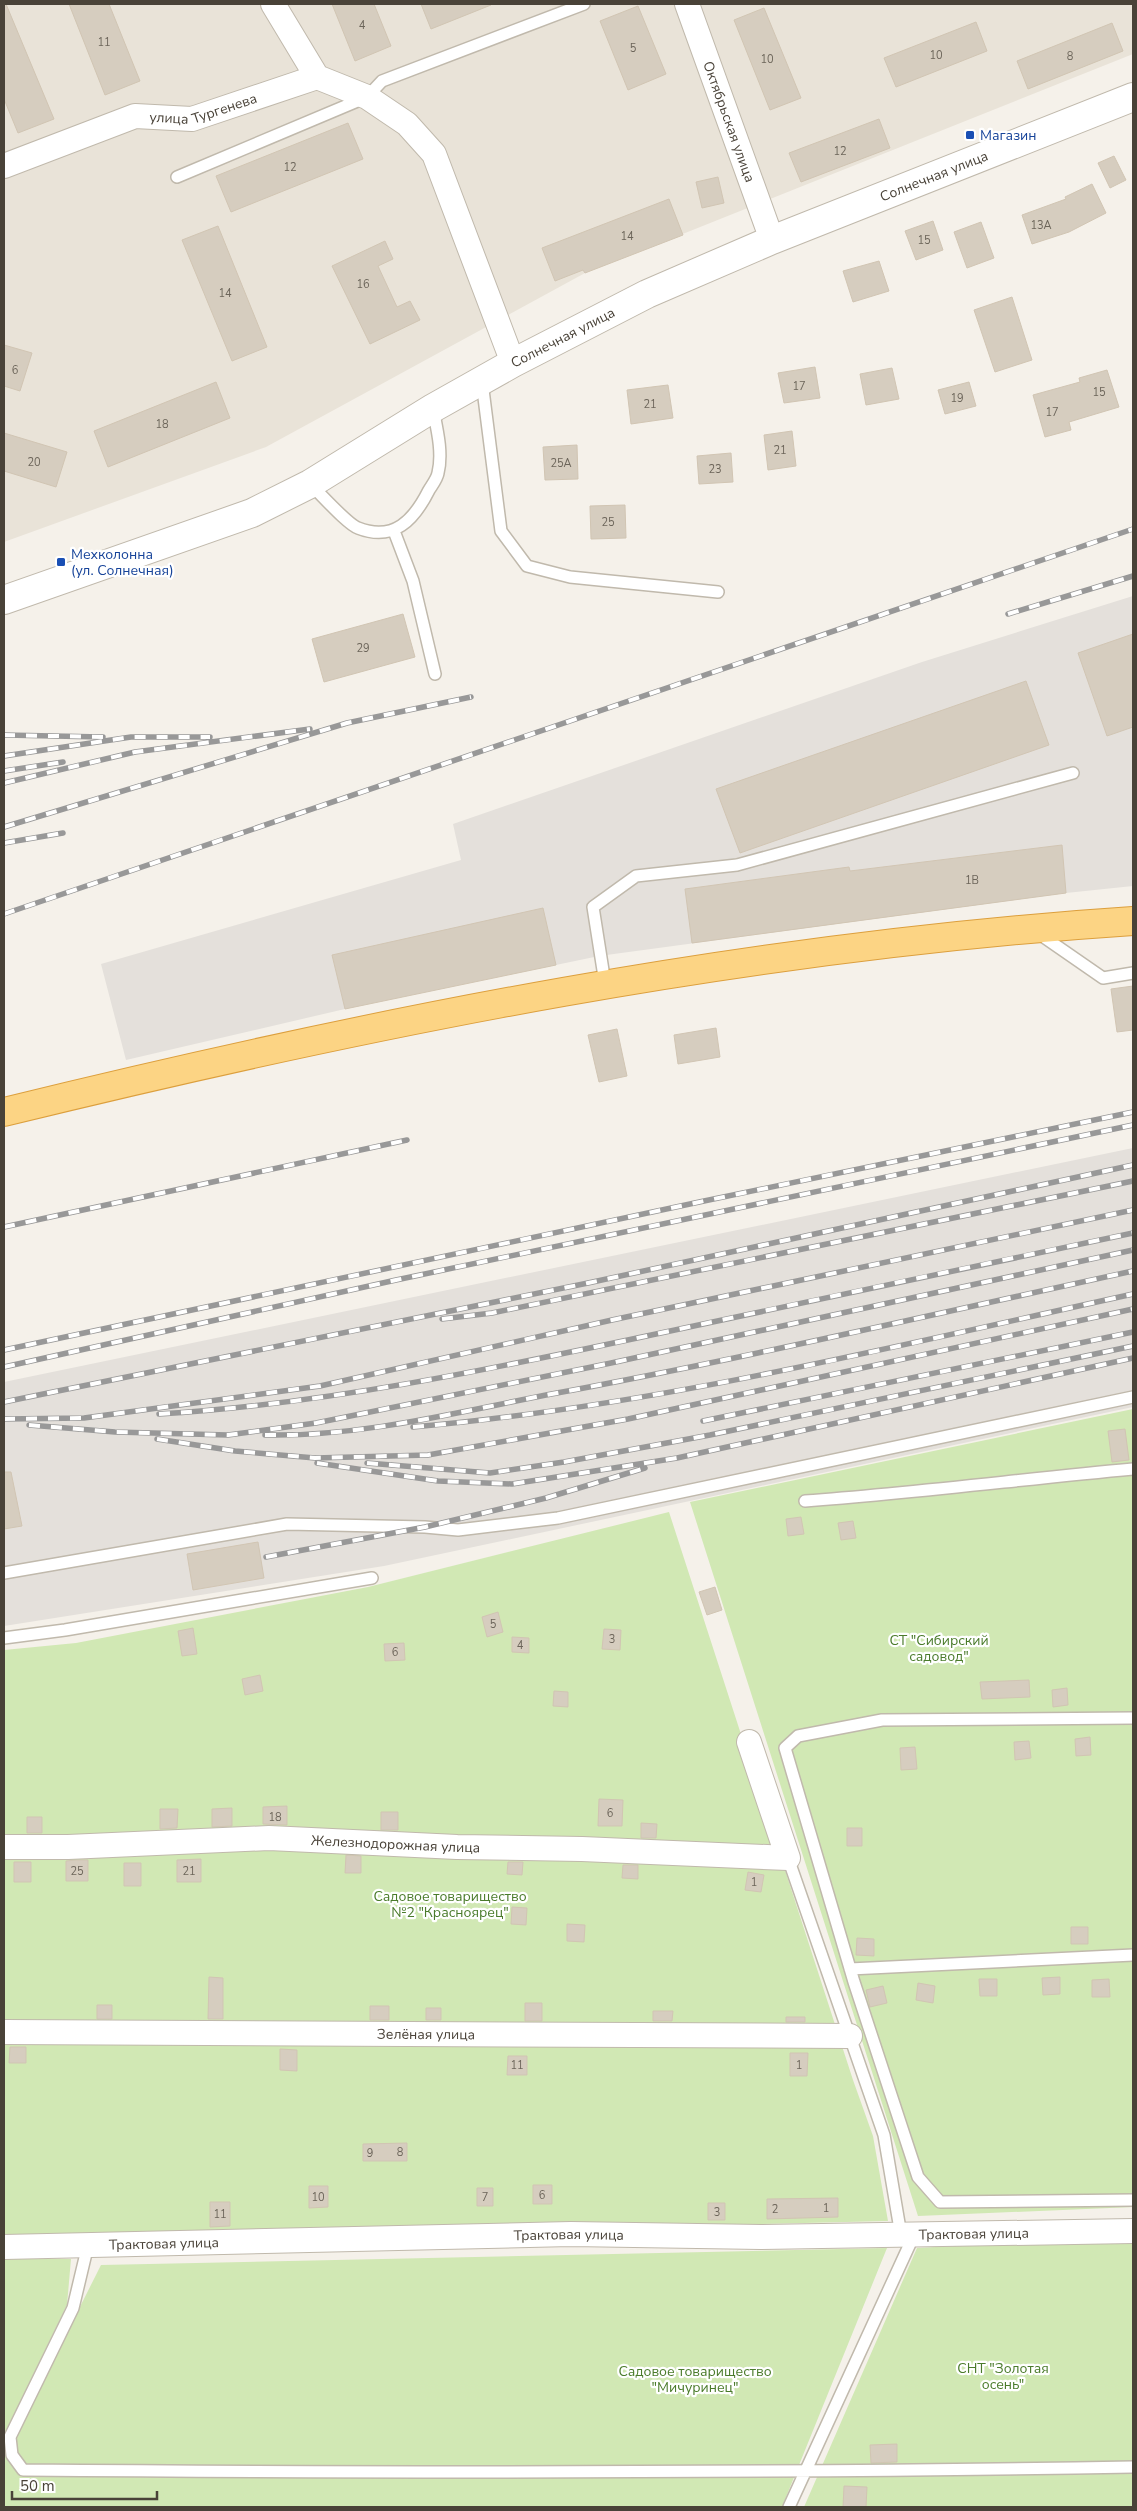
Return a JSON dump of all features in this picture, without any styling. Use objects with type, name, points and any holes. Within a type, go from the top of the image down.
[{"type":"highway","points":[[4,1112],[135,1080],[378,1027],[605,984],[830,949],[1030,928],[1133,921]]},
{"type":"street","points":[[273,4],[317,76],[367,96],[408,124],[434,154],[513,364]]},
{"type":"street","name":"Октябрьская улица","points":[[687,4],[772,240]]},
{"type":"street","name":"улица Тургенева","points":[[4,166],[135,116],[192,119],[317,76]]},
{"type":"street","name":"Солнечная улица","points":[[4,600],[252,513],[310,484],[433,408],[647,294],[772,240],[1133,97]]},
{"type":"street","points":[[749,1742],[788,1858]]},
{"type":"street","name":"Железнодорожная улица","points":[[4,1847],[68,1847],[269,1838],[457,1847],[582,1849],[788,1858]]},
{"type":"street","name":"Зелёная улица","points":[[4,2032],[850,2036]]},
{"type":"street","name":"Трактовая улица","points":[[4,2247],[571,2234],[761,2237],[1133,2231]]},
{"type":"lane","points":[[177,177],[367,96],[382,81],[584,4]]},
{"type":"lane","points":[[482,382],[501,531],[526,566],[570,577],[718,592]]},
{"type":"lane","points":[[310,484],[356,528],[377,533],[394,531],[408,521],[425,499],[438,474],[439,439],[433,408]]},
{"type":"lane","points":[[394,531],[413,581],[436,674]]},
{"type":"lane","points":[[605,984],[593,907],[636,876],[737,865],[1073,773]]},
{"type":"lane","points":[[1030,928],[1103,978],[1133,973]]},
{"type":"lane","points":[[4,1573],[287,1524],[424,1527],[458,1530],[558,1518],[1133,1397]]},
{"type":"lane","points":[[805,1501],[895,1495],[1022,1479],[1133,1469]]},
{"type":"lane","points":[[4,1638],[65,1630],[372,1578]]},
{"type":"lane","points":[[1133,1718],[882,1720],[798,1736],[785,1748],[850,1969],[918,2177],[940,2202],[1133,2200]]},
{"type":"lane","points":[[788,1858],[884,2136],[908,2235],[789,2507]]},
{"type":"lane","points":[[850,1969],[1133,1955]]},
{"type":"lane","points":[[88,2245],[73,2308],[10,2436],[12,2455],[23,2470],[454,2474],[805,2472],[1133,2467]]},
{"type":"shaded area","points":[[4,4],[1133,4],[1133,54],[585,273],[266,447],[4,542]]},
{"type":"shaded area","points":[[1133,596],[1133,886],[1066,893],[599,956],[345,1009],[126,1060],[101,964],[461,860],[453,824],[922,662]]},
{"type":"shaded area","points":[[1133,1148],[1133,1407],[384,1566],[4,1626],[4,1382]]},
{"type":"green space","name":"СТ \"Сибирский садовод\"","points":[[1133,1409],[1133,2207],[918,2216],[690,1502]]},
{"type":"green space","name":"Садовое товарищество №2 \"Красноярец\"","points":[[669,1512],[853,2080],[873,2136],[888,2221],[4,2242],[4,1650],[76,1643],[368,1587]]},
{"type":"green space","name":"СНТ \"Золотая осень\"","points":[[1133,2236],[1133,2507],[804,2507],[917,2248]]},
{"type":"green space","name":"Садовое товарищество \"Мичуринец\"","points":[[887,2248],[782,2507],[4,2507],[4,2458],[101,2265]]},
{"type":"green space","points":[[4,2258],[71,2259],[67,2305],[4,2435]]},
{"type":"building","points":[[4,4],[6,4],[54,119],[18,133],[4,99]]},
{"type":"building","points":[[69,4],[109,4],[140,81],[105,95]]},
{"type":"building","points":[[332,4],[374,4],[391,46],[355,61]]},
{"type":"building","points":[[421,4],[491,4],[491,5],[431,29]]},
{"type":"building","points":[[638,6],[666,74],[628,90],[600,21]]},
{"type":"building","points":[[764,8],[801,98],[770,110],[734,20]]},
{"type":"building","points":[[976,22],[987,51],[896,87],[884,58]]},
{"type":"building","points":[[1112,23],[1123,51],[1028,89],[1017,61]]},
{"type":"building","points":[[879,119],[890,148],[801,182],[789,153]]},
{"type":"building","points":[[348,123],[363,159],[231,212],[216,176]]},
{"type":"building","points":[[1114,156],[1126,180],[1110,188],[1098,163]]},
{"type":"building","points":[[718,177],[724,203],[702,208],[696,182]]},
{"type":"building","points":[[1092,184],[1106,213],[1069,232],[1032,244],[1022,215],[1066,199],[1065,197]]},
{"type":"building","points":[[669,199],[683,235],[585,273],[583,270],[555,281],[542,248]]},
{"type":"building","points":[[933,221],[943,250],[916,260],[905,231]]},
{"type":"building","points":[[981,222],[994,258],[967,268],[954,232]]},
{"type":"building","points":[[218,226],[267,347],[232,361],[182,240]]},
{"type":"building","points":[[385,241],[393,259],[378,266],[397,307],[410,301],[420,320],[370,344],[332,266]]},
{"type":"building","points":[[879,261],[889,291],[853,302],[843,271]]},
{"type":"building","points":[[1012,297],[1032,360],[995,372],[974,310]]},
{"type":"building","points":[[4,345],[32,353],[20,391],[4,386]]},
{"type":"building","points":[[815,367],[820,398],[784,403],[778,373]]},
{"type":"building","points":[[892,368],[899,399],[866,405],[860,374]]},
{"type":"building","points":[[1107,370],[1119,407],[1069,422],[1071,430],[1045,437],[1033,395],[1080,382],[1079,378]]},
{"type":"building","points":[[216,382],[230,418],[108,467],[94,431]]},
{"type":"building","points":[[969,382],[976,406],[945,414],[938,390]]},
{"type":"building","points":[[668,385],[673,418],[631,424],[627,390]]},
{"type":"building","points":[[792,431],[796,466],[768,470],[764,435]]},
{"type":"building","points":[[4,433],[67,452],[56,487],[4,471]]},
{"type":"building","points":[[577,445],[578,479],[545,480],[543,447]]},
{"type":"building","points":[[731,453],[733,482],[699,484],[697,456]]},
{"type":"building","points":[[625,505],[626,538],[591,539],[590,506]]},
{"type":"building","points":[[403,614],[415,657],[324,682],[312,639]]},
{"type":"building","points":[[1133,634],[1133,727],[1107,736],[1078,653]]},
{"type":"building","points":[[1026,681],[1049,745],[740,853],[716,789]]},
{"type":"building","points":[[1062,845],[1066,893],[692,943],[685,889],[849,867],[850,871]]},
{"type":"building","points":[[543,908],[556,965],[345,1009],[332,955]]},
{"type":"building","points":[[1133,986],[1133,1030],[1117,1032],[1111,989]]},
{"type":"building","points":[[716,1028],[720,1057],[678,1064],[674,1035]]},
{"type":"building","points":[[617,1029],[627,1076],[599,1082],[588,1035]]},
{"type":"building","points":[[1125,1429],[1129,1460],[1112,1462],[1108,1431]]},
{"type":"building","points":[[4,1472],[11,1472],[22,1526],[4,1529]]},
{"type":"building","points":[[801,1517],[804,1534],[788,1536],[786,1519]]},
{"type":"building","points":[[853,1521],[856,1538],[841,1540],[838,1523]]},
{"type":"building","points":[[258,1542],[264,1578],[193,1590],[187,1554]]},
{"type":"building","points":[[715,1587],[722,1610],[707,1615],[699,1592]]},
{"type":"building","points":[[498,1612],[503,1632],[487,1637],[482,1617]]},
{"type":"building","points":[[193,1628],[197,1654],[182,1656],[178,1631]]},
{"type":"building","points":[[604,1629],[621,1630],[620,1650],[602,1649]]},
{"type":"building","points":[[512,1637],[529,1638],[529,1653],[512,1652]]},
{"type":"building","points":[[404,1643],[405,1660],[385,1661],[384,1644]]},
{"type":"building","points":[[260,1675],[263,1691],[245,1695],[242,1679]]},
{"type":"building","points":[[1029,1680],[1030,1697],[982,1699],[980,1682]]},
{"type":"building","points":[[1067,1688],[1068,1705],[1053,1707],[1052,1690]]},
{"type":"building","points":[[554,1691],[568,1692],[568,1707],[553,1706]]},
{"type":"building","points":[[1090,1737],[1091,1755],[1076,1756],[1075,1739]]},
{"type":"building","points":[[1029,1741],[1031,1758],[1015,1760],[1014,1742]]},
{"type":"building","points":[[915,1747],[917,1769],[901,1770],[900,1748]]},
{"type":"building","points":[[599,1799],[623,1800],[622,1826],[598,1826]]},
{"type":"building","points":[[287,1806],[287,1825],[263,1824],[263,1807]]},
{"type":"building","points":[[232,1808],[232,1826],[212,1827],[212,1809]]},
{"type":"building","points":[[160,1809],[178,1809],[177,1828],[160,1829]]},
{"type":"building","points":[[381,1812],[398,1812],[398,1830],[381,1830]]},
{"type":"building","points":[[27,1817],[42,1817],[42,1833],[27,1833]]},
{"type":"building","points":[[641,1823],[657,1824],[656,1838],[641,1838]]},
{"type":"building","points":[[847,1828],[862,1828],[862,1846],[847,1846]]},
{"type":"building","points":[[346,1855],[361,1856],[361,1873],[345,1873]]},
{"type":"building","points":[[201,1859],[201,1882],[177,1882],[177,1860]]},
{"type":"building","points":[[88,1860],[88,1881],[66,1881],[66,1861]]},
{"type":"building","points":[[14,1862],[31,1862],[31,1882],[14,1882]]},
{"type":"building","points":[[508,1862],[523,1862],[522,1875],[507,1874]]},
{"type":"building","points":[[124,1863],[141,1863],[141,1886],[124,1886]]},
{"type":"building","points":[[623,1865],[638,1865],[638,1879],[622,1878]]},
{"type":"building","points":[[748,1872],[764,1875],[761,1892],[745,1890]]},
{"type":"building","points":[[512,1907],[527,1908],[526,1925],[511,1924]]},
{"type":"building","points":[[567,1924],[585,1925],[584,1942],[567,1941]]},
{"type":"building","points":[[1071,1927],[1088,1927],[1088,1944],[1071,1944]]},
{"type":"building","points":[[857,1938],[874,1939],[874,1956],[856,1955]]},
{"type":"building","points":[[209,1977],[223,1978],[223,2019],[208,2019]]},
{"type":"building","points":[[1060,1977],[1060,1994],[1043,1995],[1042,1978]]},
{"type":"building","points":[[979,1979],[997,1979],[997,1996],[980,1996]]},
{"type":"building","points":[[1109,1979],[1110,1997],[1092,1997],[1092,1980]]},
{"type":"building","points":[[918,1983],[935,1986],[933,2003],[916,2000]]},
{"type":"building","points":[[883,1986],[887,2003],[870,2007],[866,1990]]},
{"type":"building","points":[[525,2003],[542,2003],[542,2021],[525,2021]]},
{"type":"building","points":[[97,2005],[112,2005],[112,2019],[97,2019]]},
{"type":"building","points":[[370,2006],[389,2006],[389,2020],[370,2020]]},
{"type":"building","points":[[426,2008],[441,2008],[441,2020],[426,2020]]},
{"type":"building","points":[[653,2011],[673,2011],[672,2021],[653,2021]]},
{"type":"building","points":[[786,2017],[805,2017],[805,2022],[786,2022]]},
{"type":"building","points":[[10,2047],[26,2047],[26,2063],[9,2063]]},
{"type":"building","points":[[280,2049],[297,2050],[297,2071],[280,2070]]},
{"type":"building","points":[[790,2053],[808,2053],[807,2076],[790,2076]]},
{"type":"building","points":[[508,2056],[527,2056],[527,2075],[507,2075]]},
{"type":"building","points":[[407,2143],[407,2161],[363,2161],[363,2144]]},
{"type":"building","points":[[533,2185],[552,2185],[552,2204],[533,2204]]},
{"type":"building","points":[[309,2186],[328,2186],[328,2207],[309,2208]]},
{"type":"building","points":[[477,2188],[493,2188],[493,2206],[477,2206]]},
{"type":"building","points":[[838,2198],[838,2217],[767,2219],[767,2199]]},
{"type":"building","points":[[210,2202],[230,2202],[230,2226],[210,2227]]},
{"type":"building","points":[[708,2203],[725,2203],[725,2220],[708,2220]]},
{"type":"building","points":[[897,2444],[897,2462],[871,2463],[870,2445]]},
{"type":"building","points":[[844,2486],[867,2487],[866,2507],[843,2507]]},
{"type":"railway","points":[[4,914],[1133,529]]},
{"type":"railway","points":[[1008,614],[1133,576]]},
{"type":"railway","points":[[4,827],[347,723],[471,697]]},
{"type":"railway","points":[[4,783],[135,752],[310,729]]},
{"type":"railway","points":[[4,735],[103,737]]},
{"type":"railway","points":[[4,756],[131,737],[210,737]]},
{"type":"railway","points":[[4,771],[63,762]]},
{"type":"railway","points":[[4,843],[63,833]]},
{"type":"railway","points":[[4,1350],[1133,1112]]},
{"type":"railway","points":[[4,1367],[396,1280],[1133,1125]]},
{"type":"railway","points":[[4,1227],[407,1140]]},
{"type":"railway","points":[[4,1402],[588,1283],[1133,1165]]},
{"type":"railway","points":[[442,1319],[492,1313],[1133,1181]]},
{"type":"railway","points":[[4,1419],[84,1418],[320,1386],[612,1320],[1133,1210]]},
{"type":"railway","points":[[159,1414],[222,1409],[346,1394],[471,1372],[1133,1233]]},
{"type":"railway","points":[[29,1425],[115,1432],[228,1435],[316,1423],[611,1363],[1133,1250]]},
{"type":"railway","points":[[265,1435],[336,1432],[441,1416],[767,1351],[1133,1271]]},
{"type":"railway","points":[[413,1427],[595,1405],[685,1389],[865,1353],[1133,1294]]},
{"type":"railway","points":[[157,1439],[235,1451],[315,1458],[428,1455],[628,1419],[1133,1309]]},
{"type":"railway","points":[[703,1421],[1133,1332]]},
{"type":"railway","points":[[367,1463],[490,1473],[564,1462],[710,1435],[1133,1346]]},
{"type":"railway","points":[[317,1463],[438,1481],[512,1484],[677,1458],[1133,1358]]},
{"type":"railway","points":[[266,1557],[425,1527],[546,1498],[645,1468]]},
{"type":"place","name":"Магазин","points":[[970,135]]},
{"type":"place","name":"Мехколонна (ул. Солнечная)","points":[[61,562]]}]
